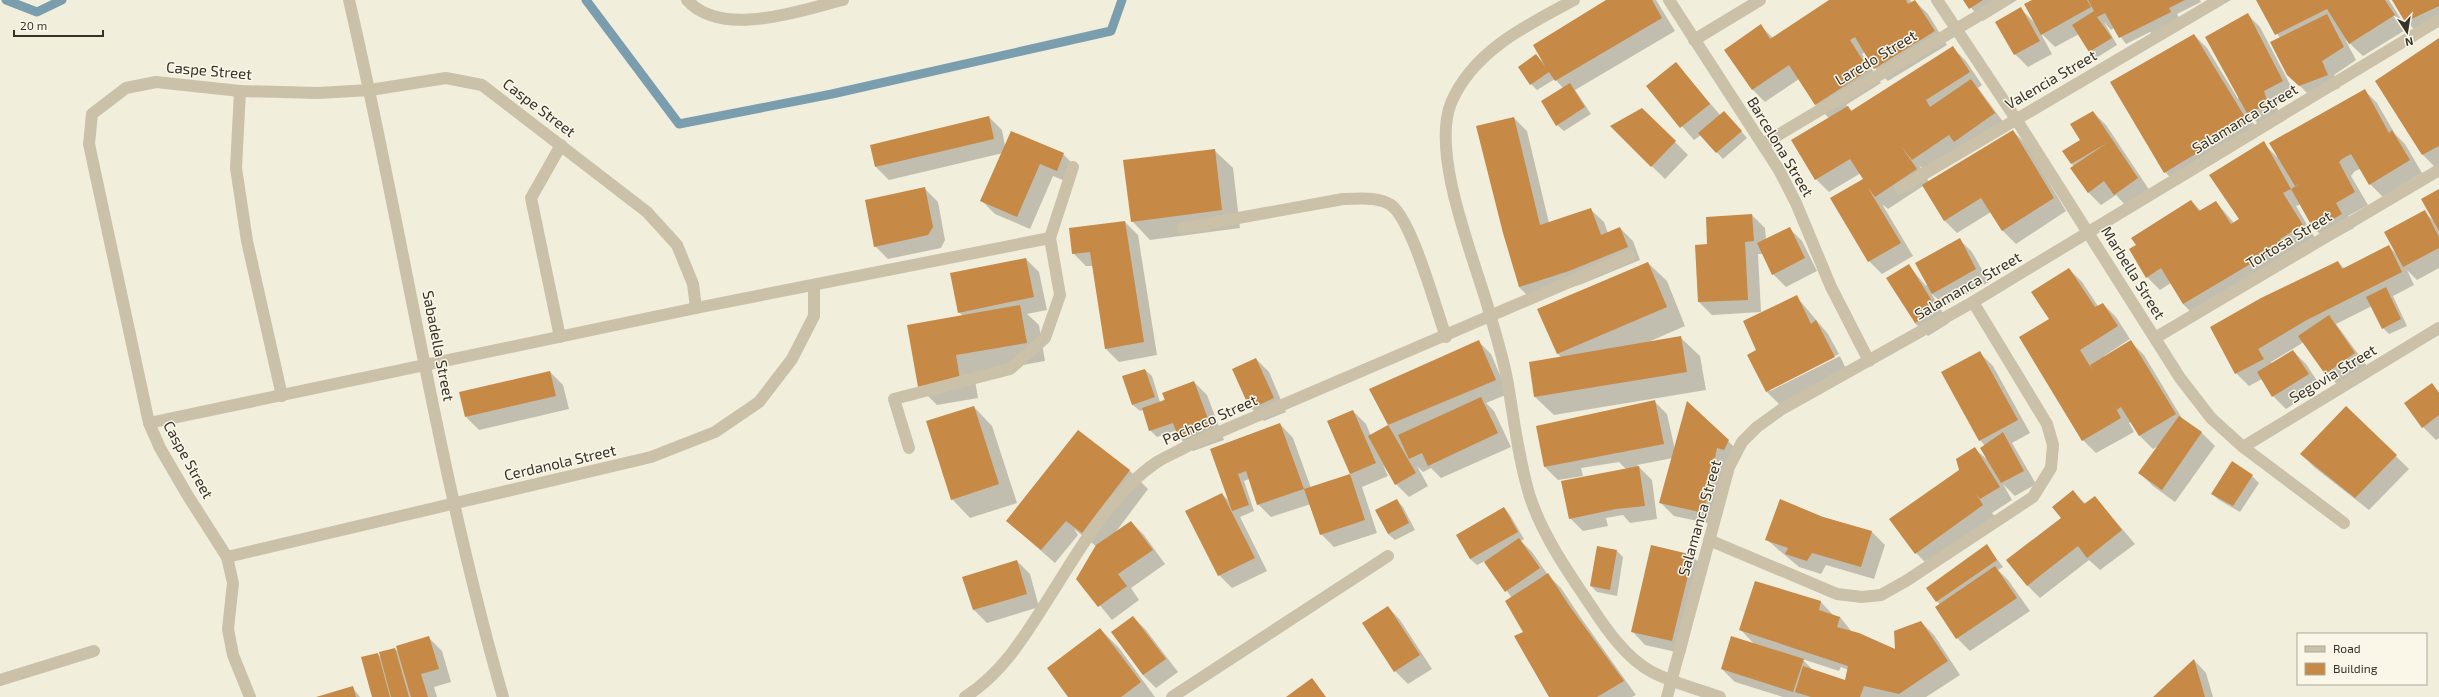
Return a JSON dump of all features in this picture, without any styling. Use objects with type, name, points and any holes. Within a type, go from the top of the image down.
[{"type":"street","points":[[687,0],[711,16],[737,20],[766,18],[843,0]]},
{"type":"street","points":[[1574,0],[1526,26],[1490,51],[1470,73],[1451,104],[1444,137],[1448,174],[1501,349],[1520,463],[1531,499],[1547,536],[1599,619],[1628,653],[1650,671],[1720,697]]},
{"type":"street","name":"Barcelona Street","points":[[1669,0],[1763,144],[1796,203],[1831,287],[1869,361]]},
{"type":"street","points":[[1694,40],[1760,0]]},
{"type":"street","name":"Marbella Street","points":[[1937,0],[2016,119],[2180,378],[2211,418],[2243,447],[2344,523]]},
{"type":"street","name":"Laredo Street","points":[[1763,144],[2005,0]]},
{"type":"street","name":"Valencia Street","points":[[1900,188],[2219,0]]},
{"type":"street","name":"Sabadella Street","points":[[350,3],[370,90],[454,504],[503,697]]},
{"type":"street","name":"Salamanca Street","points":[[1667,697],[1729,467],[1742,442],[1757,426],[1782,409],[1973,302],[2439,20]]},
{"type":"street","name":"Caspe Street","points":[[250,697],[233,655],[228,629],[233,583],[227,557],[188,496],[160,448],[149,423],[89,144],[92,114],[126,88],[156,82],[240,91],[318,93],[370,90],[446,78],[482,85],[647,212],[677,245],[693,284],[696,308]]},
{"type":"street","points":[[240,91],[236,168],[247,241],[282,396]]},
{"type":"street","points":[[560,337],[531,198],[561,145]]},
{"type":"street","points":[[910,448],[894,399],[1010,370],[1045,338],[1060,295],[1050,238],[1073,167]]},
{"type":"street","name":"Tortosa Street","points":[[2155,338],[2439,170]]},
{"type":"street","points":[[1183,228],[1343,199],[1369,199],[1390,205],[1403,218],[1446,336]]},
{"type":"street","points":[[149,423],[426,366],[696,308],[814,286],[1050,238]]},
{"type":"street","name":"Pacheco Street","points":[[965,697],[979,688],[1008,660],[1092,531],[1126,488],[1157,463],[1189,445],[1491,317],[1630,256]]},
{"type":"street","name":"Cerdanola Street","points":[[227,557],[651,458],[715,432],[759,402],[792,359],[814,316],[814,286]]},
{"type":"street","points":[[1709,540],[1836,594],[1862,597],[1881,595],[1906,581],[2033,497],[2051,468],[2053,445],[2047,424],[1973,302]]},
{"type":"street","name":"Segovia Street","points":[[2243,447],[2439,328]]},
{"type":"street","points":[[1172,697],[1388,556]]},
{"type":"street","points":[[0,680],[94,651]]},
{"type":"building","points":[[1606,0],[1652,0],[1662,18],[1555,81],[1549,72],[1530,85],[1518,67],[1536,54],[1546,68],[1533,45]]},
{"type":"building","points":[[1829,0],[1906,0],[1908,4],[1915,0],[1935,31],[1874,69],[1855,37],[1850,40],[1869,70],[1815,105],[1789,65],[1752,90],[1724,50],[1761,24],[1770,39]]},
{"type":"building","points":[[1963,0],[1983,0],[1969,9]]},
{"type":"building","points":[[2032,0],[2087,0],[2091,7],[2041,35],[2024,4]]},
{"type":"building","points":[[2088,0],[2185,0],[2169,8],[2171,12],[2119,38],[2105,13],[2097,17],[2112,38],[2089,52],[2072,25],[2094,11]]},
{"type":"building","points":[[2256,0],[2385,0],[2395,15],[2349,44],[2327,9],[2275,35]]},
{"type":"building","points":[[2392,0],[2439,0],[2439,6],[2405,22]]},
{"type":"building","points":[[2021,7],[2040,41],[2014,55],[1995,22]]},
{"type":"building","points":[[2248,13],[2283,81],[2264,91],[2268,103],[2248,115],[2205,37]]},
{"type":"building","points":[[2327,14],[2344,47],[2322,61],[2328,75],[2299,86],[2287,75],[2270,42]]},
{"type":"building","points":[[2194,34],[2248,122],[2164,173],[2110,82]]},
{"type":"building","points":[[2439,38],[2439,146],[2422,155],[2375,81]]},
{"type":"building","points":[[1953,46],[1970,72],[1926,100],[1930,107],[1971,79],[1995,113],[1954,142],[1949,135],[1912,160],[1901,146],[1917,169],[1875,197],[1868,188],[1901,243],[1868,262],[1830,198],[1863,179],[1850,159],[1815,180],[1791,140],[1848,106],[1851,111]]},
{"type":"building","points":[[1676,62],[1710,104],[1680,128],[1646,86]]},
{"type":"building","points":[[1570,83],[1585,107],[1556,126],[1541,101]]},
{"type":"building","points":[[2365,89],[2389,133],[2392,130],[2410,160],[2369,185],[2351,154],[2342,159],[2339,162],[2355,192],[2336,203],[2342,214],[2314,230],[2291,189],[2301,183],[2295,186],[2269,143]]},
{"type":"building","points":[[1642,108],[1676,141],[1651,167],[1610,126]]},
{"type":"building","points":[[1724,111],[1742,131],[1716,153],[1698,133]]},
{"type":"building","points":[[2093,111],[2138,178],[2114,195],[2104,181],[2088,193],[2070,168],[2107,143],[2071,164],[2062,151],[2080,140],[2070,124]]},
{"type":"building","points":[[989,116],[994,139],[875,167],[870,145]]},
{"type":"building","points":[[1514,117],[1540,225],[1591,208],[1601,235],[1620,227],[1628,247],[1569,271],[1519,287],[1503,233],[1476,126]]},
{"type":"building","points":[[2013,130],[2054,198],[2002,231],[1981,198],[1944,221],[1922,185]]},
{"type":"building","points":[[1011,131],[1064,153],[1057,171],[1040,164],[1017,217],[980,201]]},
{"type":"building","points":[[2264,141],[2291,189],[2283,193],[2303,225],[2280,239],[2284,244],[2183,304],[2161,268],[2146,278],[2129,249],[2136,245],[2131,238],[2191,200],[2199,211],[2216,201],[2231,224],[2239,219],[2209,175]]},
{"type":"building","points":[[1215,149],[1222,210],[1131,222],[1123,160]]},
{"type":"building","points":[[925,187],[933,227],[928,235],[874,247],[865,200]]},
{"type":"building","points":[[2439,189],[2439,231],[2421,199]]},
{"type":"building","points":[[2425,210],[2439,237],[2439,248],[2403,267],[2384,232]]},
{"type":"building","points":[[1752,214],[1754,241],[1745,242],[1748,300],[1698,302],[1695,245],[1707,244],[1706,217]]},
{"type":"building","points":[[1125,221],[1144,342],[1105,349],[1090,252],[1072,254],[1069,228]]},
{"type":"building","points":[[1790,227],[1805,258],[1772,275],[1757,243]]},
{"type":"building","points":[[1960,238],[1976,269],[1932,294],[1915,263]]},
{"type":"building","points":[[2389,245],[2402,272],[2305,321],[2258,349],[2264,359],[2235,374],[2210,327],[2261,298],[2338,261],[2342,269]]},
{"type":"building","points":[[1026,258],[1034,297],[958,313],[950,273]]},
{"type":"building","points":[[1648,262],[1667,307],[1557,354],[1537,309]]},
{"type":"building","points":[[1909,264],[1937,309],[1915,323],[1886,278]]},
{"type":"building","points":[[2069,268],[2095,307],[2103,303],[2118,326],[2080,350],[2093,371],[2090,365],[2131,340],[2176,414],[2139,436],[2121,407],[2117,410],[2112,401],[2121,418],[2082,441],[2019,337],[2049,319],[2031,292]]},
{"type":"building","points":[[2386,287],[2401,319],[2382,329],[2366,297]]},
{"type":"building","points":[[1797,295],[1811,324],[1816,320],[1835,357],[1766,392],[1747,355],[1756,350],[1743,321]]},
{"type":"building","points":[[1020,305],[1027,343],[956,355],[960,379],[918,387],[907,325]]},
{"type":"building","points":[[2329,315],[2355,353],[2325,374],[2298,336]]},
{"type":"building","points":[[1681,336],[1687,372],[1534,397],[1529,362]]},
{"type":"building","points":[[1479,340],[1496,380],[1388,425],[1369,389]]},
{"type":"building","points":[[2293,350],[2309,374],[2272,397],[2257,372]]},
{"type":"building","points":[[1980,351],[2018,420],[1979,441],[1941,372]]},
{"type":"building","points":[[1256,358],[1274,398],[1250,409],[1232,369]]},
{"type":"building","points":[[1145,369],[1155,397],[1132,405],[1122,376]]},
{"type":"building","points":[[550,371],[556,396],[465,417],[459,392]]},
{"type":"building","points":[[1194,381],[1211,427],[1179,439],[1173,423],[1149,431],[1142,408],[1165,400],[1162,393]]},
{"type":"building","points":[[2432,383],[2439,393],[2439,415],[2422,428],[2404,403]]},
{"type":"building","points":[[1481,397],[1498,433],[1428,466],[1422,453],[1409,459],[1398,435]]},
{"type":"building","points":[[1655,400],[1664,444],[1544,467],[1536,426]]},
{"type":"building","points":[[1687,401],[1729,440],[1724,450],[1717,448],[1704,513],[1659,503]]},
{"type":"building","points":[[974,406],[999,484],[951,500],[926,421]]},
{"type":"building","points":[[2346,406],[2397,455],[2355,498],[2300,454]]},
{"type":"building","points":[[1353,410],[1376,463],[1350,474],[1327,421]]},
{"type":"building","points":[[2179,416],[2202,432],[2162,490],[2138,473]]},
{"type":"building","points":[[1280,423],[1304,489],[1257,505],[1246,471],[1238,474],[1249,505],[1232,511],[1210,449]]},
{"type":"building","points":[[1388,425],[1416,473],[1395,485],[1368,436]]},
{"type":"building","points":[[1078,430],[1130,470],[1082,533],[1066,521],[1041,550],[1006,521]]},
{"type":"building","points":[[2003,432],[2024,471],[2001,483],[1980,448]]},
{"type":"building","points":[[1975,447],[2000,487],[1980,499],[1975,492],[1983,505],[1915,554],[1889,519],[1959,470],[1956,459]]},
{"type":"building","points":[[2232,461],[2253,475],[2233,506],[2211,494]]},
{"type":"building","points":[[1639,466],[1645,506],[1616,509],[1569,519],[1561,481]]},
{"type":"building","points":[[1350,474],[1365,520],[1320,535],[1304,489]]},
{"type":"building","points":[[2073,490],[2084,504],[2095,496],[2122,530],[2087,558],[2078,546],[2027,586],[2006,560],[2061,518],[2052,507]]},
{"type":"building","points":[[1222,493],[1255,558],[1218,576],[1185,511]]},
{"type":"building","points":[[1397,499],[1409,523],[1388,534],[1375,510]]},
{"type":"building","points":[[1780,499],[1823,517],[1872,531],[1861,567],[1812,553],[1807,561],[1785,554],[1788,548],[1765,540]]},
{"type":"building","points":[[1504,507],[1518,532],[1470,559],[1456,535]]},
{"type":"building","points":[[1131,521],[1153,550],[1118,574],[1127,586],[1098,607],[1076,579],[1096,545]]},
{"type":"building","points":[[1519,538],[1540,568],[1505,592],[1484,562]]},
{"type":"building","points":[[1987,544],[1997,560],[1936,602],[1926,588]]},
{"type":"building","points":[[1651,545],[1693,555],[1672,641],[1631,632]]},
{"type":"building","points":[[1597,546],[1617,550],[1610,590],[1590,586]]},
{"type":"building","points":[[1017,560],[1027,594],[973,610],[962,577]]},
{"type":"building","points":[[1995,566],[2017,598],[1956,639],[1935,607]]},
{"type":"building","points":[[1548,573],[1568,604],[1624,681],[1597,697],[1549,697],[1514,636],[1523,632],[1505,601]]},
{"type":"building","points":[[1755,581],[1821,601],[1819,610],[1840,617],[1837,627],[1859,633],[1895,649],[1894,631],[1921,621],[1948,661],[1899,694],[1864,686],[1860,697],[1811,697],[1795,692],[1803,666],[1845,680],[1848,666],[1739,630]]},
{"type":"building","points":[[1388,606],[1420,655],[1394,672],[1362,623]]},
{"type":"building","points":[[1133,616],[1166,659],[1143,675],[1111,632]]},
{"type":"building","points":[[1100,628],[1141,682],[1121,697],[1068,697],[1047,668]]},
{"type":"building","points":[[429,636],[439,669],[421,674],[428,697],[411,697],[396,646]]},
{"type":"building","points":[[1731,636],[1804,659],[1793,692],[1721,669]]},
{"type":"building","points":[[395,648],[409,697],[391,697],[379,652]]},
{"type":"building","points":[[378,653],[390,697],[372,697],[361,657]]},
{"type":"building","points":[[2194,659],[2205,697],[2153,697]]},
{"type":"building","points":[[1312,678],[1326,697],[1286,697]]},
{"type":"building","points":[[353,686],[356,697],[316,697]]},
{"type":"waterway","points":[[6,0],[37,12],[62,0]]},
{"type":"waterway","points":[[586,0],[679,124],[832,94],[1111,31],[1122,0]]}]
